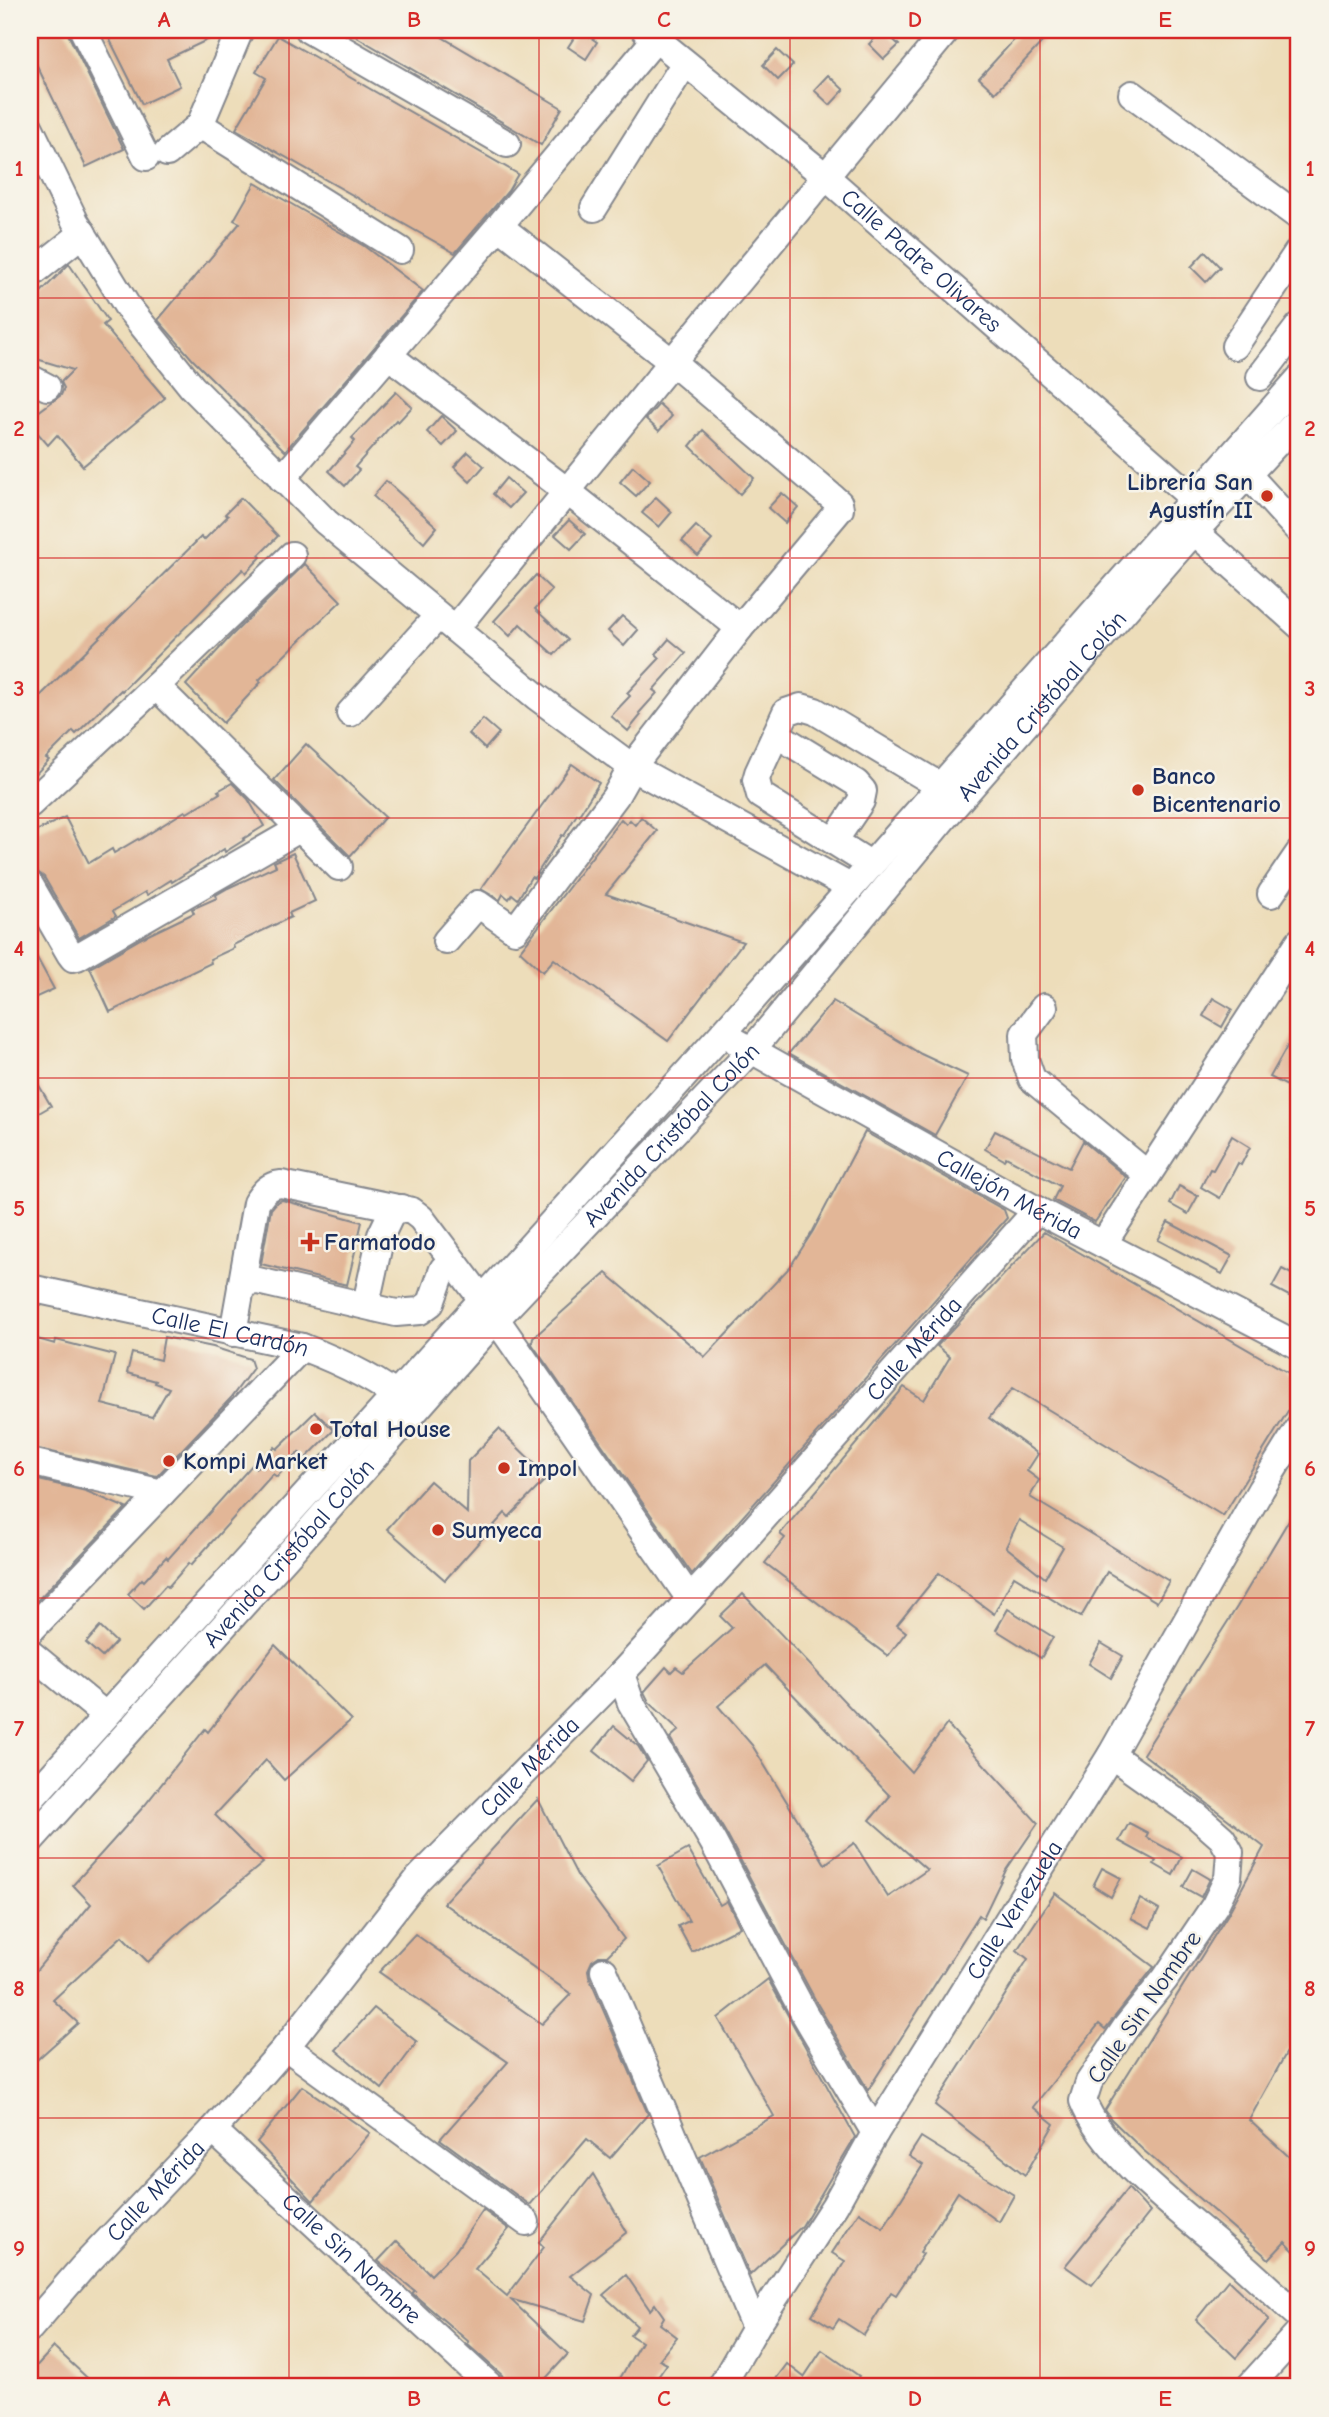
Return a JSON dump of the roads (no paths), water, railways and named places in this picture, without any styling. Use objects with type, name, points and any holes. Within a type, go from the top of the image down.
[{"type":"street","points":[[83,30],[157,155],[200,125],[240,30]]},
{"type":"street","points":[[309,30],[507,144]]},
{"type":"street","points":[[350,713],[446,622],[567,491],[947,30]]},
{"type":"street","points":[[282,479],[499,226],[654,33]]},
{"type":"street","name":"Calle Padre Olivares","points":[[654,33],[685,63],[825,176],[1194,499]]},
{"type":"street","points":[[594,208],[685,63]]},
{"type":"street","points":[[1132,94],[1299,217]]},
{"type":"street","points":[[200,125],[400,250]]},
{"type":"street","points":[[30,128],[83,233],[127,306],[192,387],[326,522],[537,697],[632,767],[849,887]]},
{"type":"street","points":[[446,941],[478,904],[515,930],[615,797],[632,767],[740,628],[839,509],[839,503],[672,362],[499,226]]},
{"type":"street","points":[[30,275],[83,233]]},
{"type":"street","points":[[1235,346],[1299,250]]},
{"type":"street","points":[[1260,377],[1299,326]]},
{"type":"street","points":[[388,355],[567,491],[740,628]]},
{"type":"street","name":"Avenida Cristóbal Colón","points":[[30,1841],[849,887],[1299,379]]},
{"type":"street","name":"Avenida Cristóbal Colón","points":[[489,1309],[751,1051],[943,819],[1195,532],[1299,419]]},
{"type":"street","points":[[1248,475],[1299,531]]},
{"type":"street","points":[[1195,532],[1299,625]]},
{"type":"street","points":[[30,804],[292,555]]},
{"type":"street","points":[[156,686],[339,867]]},
{"type":"street","points":[[870,864],[760,794],[756,780],[786,712],[801,707],[815,711],[940,786]]},
{"type":"street","points":[[776,734],[856,783],[863,791],[861,801],[834,841]]},
{"type":"street","points":[[30,885],[73,958],[301,828]]},
{"type":"street","points":[[1270,894],[1299,853]]},
{"type":"street","points":[[1102,1244],[1299,942]]},
{"type":"street","points":[[1044,1007],[1024,1034],[1025,1059],[1032,1079],[1147,1174]]},
{"type":"street","name":"Callejón Mérida","points":[[723,1033],[1037,1210],[1299,1346]]},
{"type":"street","points":[[233,1333],[256,1203],[273,1184],[412,1211],[421,1218],[489,1309],[690,1599]]},
{"type":"street","points":[[366,1304],[381,1235],[392,1212],[402,1208]]},
{"type":"street","name":"Calle Mérida","points":[[30,2328],[286,2047],[418,1879],[621,1674],[1037,1210]]},
{"type":"street","points":[[241,1287],[258,1281],[396,1313],[420,1311],[431,1303],[443,1269],[453,1261]]},
{"type":"street","name":"Calle El Cardón","points":[[30,1288],[302,1347],[334,1359],[406,1403]]},
{"type":"street","points":[[30,1631],[302,1347]]},
{"type":"street","name":"Avenida Cristóbal Colón","points":[[30,1800],[105,1716],[406,1403]]},
{"type":"street","name":"Calle Venezuela","points":[[721,2387],[755,2328],[835,2205],[875,2133],[1111,1755],[1261,1489],[1299,1428]]},
{"type":"street","points":[[30,1462],[162,1493]]},
{"type":"street","points":[[30,1653],[105,1716]]},
{"type":"street","points":[[621,1674],[631,1703],[713,1842],[804,2013],[875,2133]]},
{"type":"street","name":"Calle Sin Nombre","points":[[1111,1755],[1197,1816],[1222,1838],[1230,1852],[1228,1878],[1215,1905],[1165,1979],[1126,2027],[1089,2082],[1083,2101],[1103,2134],[1141,2176],[1299,2316]]},
{"type":"street","points":[[604,1971],[755,2328]]},
{"type":"street","points":[[286,2047],[526,2222]]},
{"type":"street","name":"Calle Sin Nombre","points":[[213,2130],[491,2387]]},
{"type":"street","points":[[1249,2387],[1299,2332]]},
{"type":"place","name":"Librería San Agustín II","points":[[1267,496]]},
{"type":"place","name":"Banco Bicentenario","points":[[1138,790]]},
{"type":"place","name":"Farmatodo","points":[[310,1242]]},
{"type":"place","name":"Total House","points":[[316,1429]]},
{"type":"place","name":"Kompi Market","points":[[169,1461]]},
{"type":"place","name":"Impol","points":[[504,1468]]},
{"type":"place","name":"Sumyeca","points":[[438,1530]]}]
